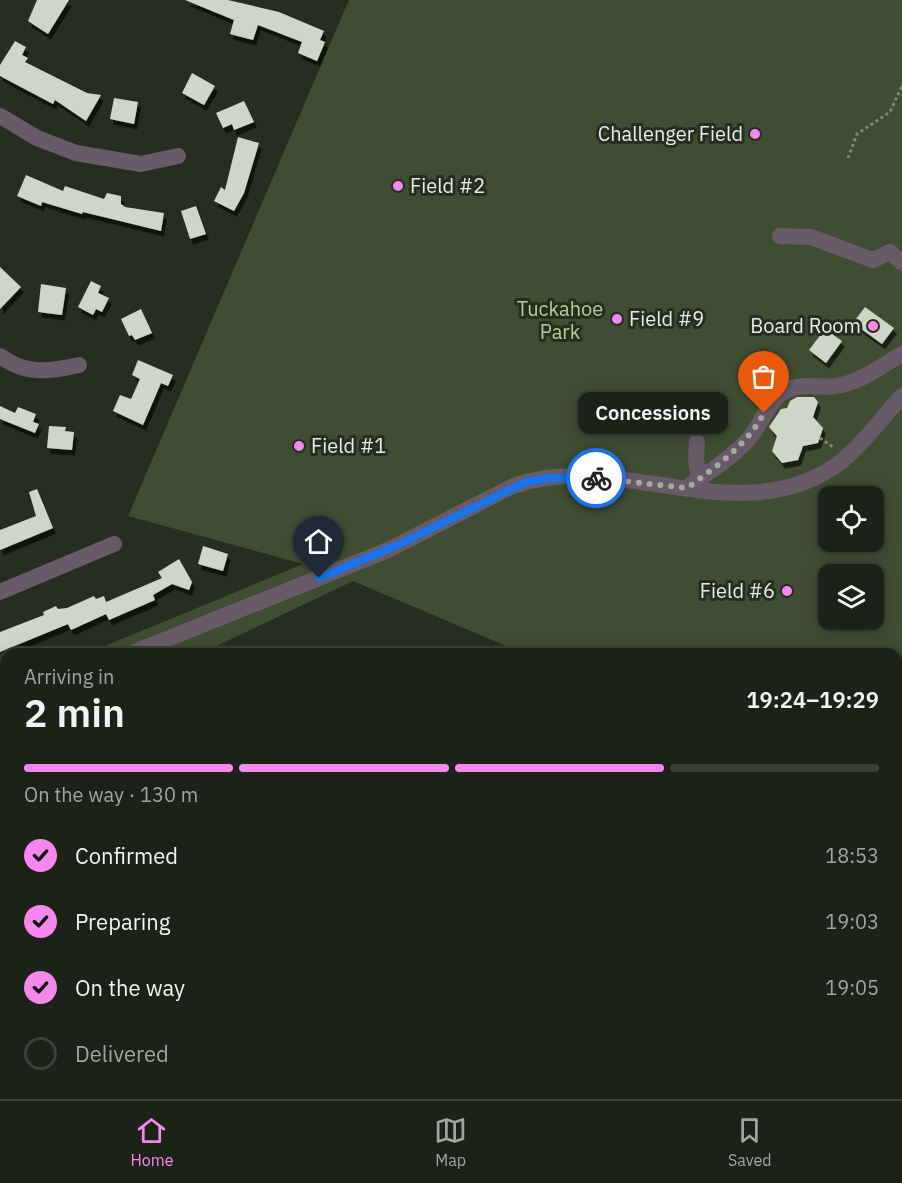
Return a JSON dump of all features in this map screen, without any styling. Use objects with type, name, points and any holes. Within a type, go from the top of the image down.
[{"type":"street","points":[[0,116],[37,138],[76,153],[141,164],[178,156]]},
{"type":"street","points":[[780,236],[811,237],[873,260],[890,252],[902,263]]},
{"type":"street","points":[[693,483],[752,435],[776,398],[789,389],[801,386],[836,386],[859,380],[902,354]]},
{"type":"street","points":[[0,356],[17,366],[34,371],[49,372],[79,365]]},
{"type":"street","points":[[145,648],[378,554],[523,483],[548,478],[582,478],[693,483],[712,492],[757,492],[805,482],[824,473],[847,457],[902,396]]},
{"type":"street","points":[[693,483],[697,442]]},
{"type":"street","points":[[0,592],[114,544]]},
{"type":"path","points":[[848,158],[857,134],[890,112],[902,86]]},
{"type":"green space","name":"Tuckahoe Park","points":[[349,0],[902,0],[902,648],[511,648],[353,581],[213,648],[100,648],[303,564],[128,516]]},
{"type":"building","points":[[37,0],[69,0],[48,34],[28,21]]},
{"type":"building","points":[[185,0],[228,0],[279,12],[324,31],[320,40],[325,42],[317,61],[298,53],[302,42],[258,25],[253,40],[230,34],[234,20]]},
{"type":"building","points":[[15,41],[26,47],[22,55],[28,58],[25,62],[87,93],[101,95],[86,121],[55,100],[53,104],[0,76],[0,65]]},
{"type":"building","points":[[192,73],[215,86],[204,105],[182,93]]},
{"type":"building","points":[[114,98],[138,102],[134,124],[110,119]]},
{"type":"building","points":[[244,101],[254,122],[234,130],[232,124],[223,128],[216,113]]},
{"type":"building","points":[[238,137],[259,143],[244,193],[234,211],[214,201],[221,187],[225,190]]},
{"type":"building","points":[[26,175],[63,191],[65,186],[104,199],[107,193],[121,196],[121,204],[125,207],[164,213],[161,231],[83,212],[82,214],[42,202],[41,206],[17,196]]},
{"type":"building","points":[[196,206],[206,234],[190,239],[181,211]]},
{"type":"building","points":[[0,267],[21,287],[0,309]]},
{"type":"building","points":[[91,281],[101,286],[98,293],[109,298],[102,312],[96,309],[93,315],[78,307]]},
{"type":"building","points":[[41,284],[66,288],[62,315],[38,312]]},
{"type":"building","name":"Board Room","points":[[865,307],[894,328],[882,344],[853,323]]},
{"type":"building","points":[[141,309],[152,333],[135,340],[132,335],[129,336],[121,319]]},
{"type":"building","points":[[825,329],[842,341],[826,363],[809,350]]},
{"type":"building","points":[[138,360],[173,375],[168,386],[161,383],[143,425],[113,411],[120,395],[131,399],[140,379],[132,375]]},
{"type":"building","points":[[797,397],[814,397],[818,402],[813,417],[823,428],[818,443],[803,446],[798,460],[782,463],[772,451],[777,436],[769,427],[781,409],[787,408],[790,401]]},
{"type":"building","points":[[0,406],[15,413],[18,407],[36,414],[33,422],[39,424],[35,433],[0,419]]},
{"type":"building","points":[[49,426],[66,427],[65,431],[74,432],[72,450],[47,448]]},
{"type":"building","points":[[37,489],[53,528],[0,550],[0,530],[36,516],[29,492]]},
{"type":"building","points":[[203,546],[228,554],[223,571],[198,564]]},
{"type":"building","points":[[179,559],[192,582],[189,590],[172,584],[153,595],[155,600],[109,620],[106,614],[71,630],[68,624],[10,648],[0,648],[0,632],[44,615],[43,612],[56,606],[58,609],[67,608],[94,596],[96,599],[104,596],[106,602],[162,578],[158,572]]},
{"type":"way so far","points":[[596,478],[687,488],[734,452],[752,435],[764,413]]},
{"type":"place","name":"Challenger Field","points":[[755,134]]},
{"type":"place","name":"Field #2","points":[[398,186]]},
{"type":"place","name":"Field #9","points":[[617,319]]},
{"type":"place","name":"Board Room","points":[[873,326]]},
{"type":"place","name":"Concessions","points":[[764,413]]},
{"type":"place","name":"Field #1","points":[[299,446]]},
{"type":"place","name":"Field #6","points":[[787,591]]},
{"type":"route","points":[[319,578],[358,563],[450,521],[513,486],[548,478],[596,478]]}]
